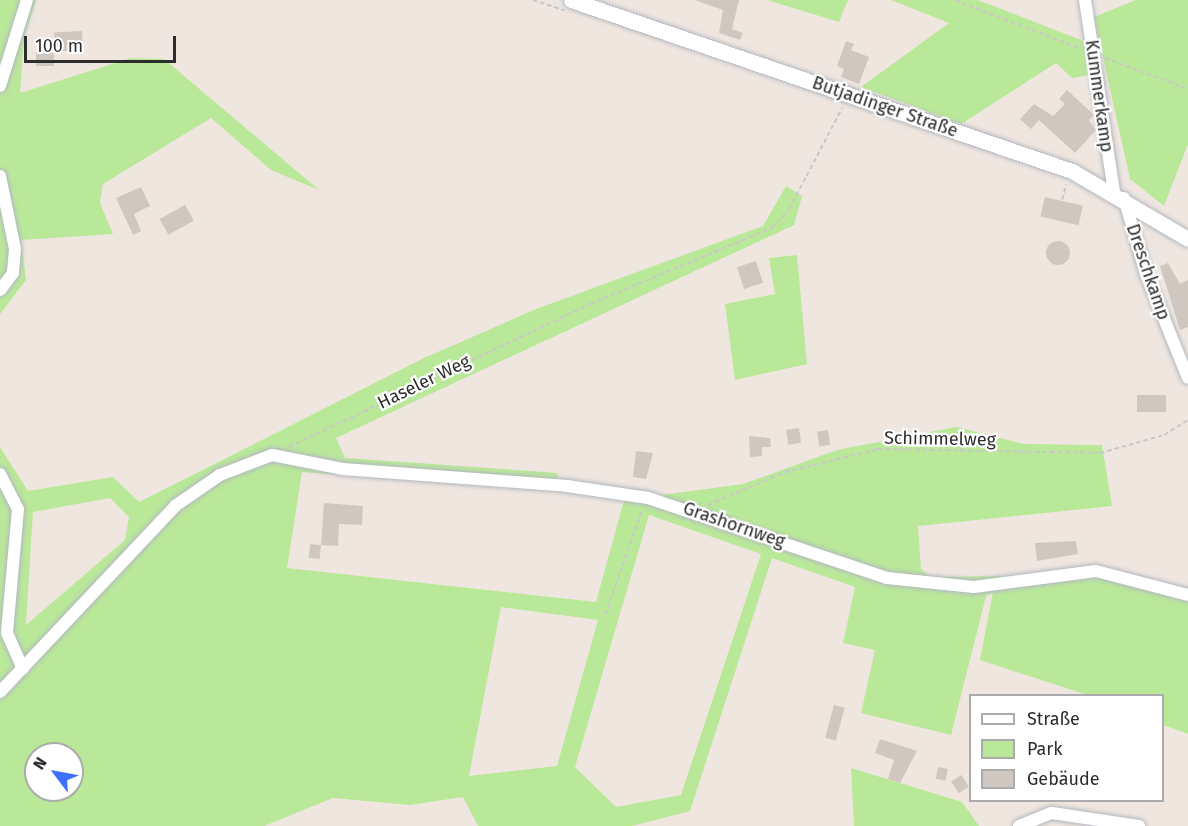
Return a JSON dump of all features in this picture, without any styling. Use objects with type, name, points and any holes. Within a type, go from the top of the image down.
[{"type":"street","points":[[0,86],[27,0]]},
{"type":"street","name":"Kummerkamp","points":[[1085,0],[1119,195]]},
{"type":"street","name":"Butjadinger Straße","points":[[568,6],[845,100],[1072,171],[1119,195],[1188,239]]},
{"type":"street","points":[[0,176],[15,249],[13,273],[0,290]]},
{"type":"street","name":"Dreschkamp","points":[[1119,195],[1146,274],[1188,378]]},
{"type":"street","points":[[0,692],[175,506],[220,475],[272,455]]},
{"type":"street","name":"Grashornweg","points":[[272,455],[344,469],[567,486],[648,498],[696,510],[887,578],[974,587],[1102,571],[1188,595]]},
{"type":"street","points":[[0,474],[18,509],[7,633],[23,669]]},
{"type":"street","points":[[1019,826],[1052,813],[1139,826]]},
{"type":"path","points":[[533,0],[568,6]]},
{"type":"path","points":[[955,0],[1188,89]]},
{"type":"path","points":[[832,102],[845,100],[854,110]]},
{"type":"path","name":"Haseler Weg","points":[[272,455],[590,304],[772,228],[789,209],[845,100]]},
{"type":"path","points":[[1062,200],[1066,181],[1074,184]]},
{"type":"path","name":"Schimmelweg","points":[[696,510],[785,472],[878,449],[1101,453],[1164,435],[1188,420]]},
{"type":"path","points":[[605,615],[648,498]]},
{"type":"green space","points":[[0,0],[36,0],[24,38],[20,93],[131,58],[164,59],[319,190],[271,170],[211,118],[103,184],[100,203],[113,234],[21,240],[26,280],[0,314]]},
{"type":"green space","points":[[767,0],[848,0],[839,22]]},
{"type":"green space","points":[[891,0],[978,0],[1086,42],[1090,75],[1072,78],[1056,63],[961,124],[861,87],[949,23]]},
{"type":"green space","points":[[1136,0],[1188,0],[1188,144],[1164,206],[1130,179],[1094,17]]},
{"type":"green space","points":[[786,186],[802,196],[794,225],[336,438],[345,458],[558,473],[556,489],[302,472],[287,568],[596,602],[624,500],[743,484],[837,450],[956,427],[1024,444],[1102,445],[1112,506],[918,526],[921,569],[930,577],[1002,576],[994,591],[1089,575],[1188,599],[1188,734],[1164,725],[1164,694],[1084,694],[980,660],[993,592],[986,596],[951,735],[861,713],[875,650],[843,643],[855,587],[772,558],[690,811],[632,826],[478,826],[463,797],[410,805],[333,798],[264,826],[0,826],[0,447],[28,491],[113,477],[139,502],[424,358],[536,309],[763,226]],"holes":[[[110,498],[129,517],[125,540],[26,625],[33,512]],[[649,515],[761,554],[681,795],[616,807],[575,767]],[[501,607],[598,620],[557,766],[469,776]]]},
{"type":"green space","points":[[797,255],[807,364],[735,380],[725,304],[775,294],[769,258]]},
{"type":"green space","points":[[851,768],[962,802],[979,826],[854,826]]},
{"type":"building","points":[[695,0],[739,0],[732,29],[743,33],[740,40],[719,33],[723,10]]},
{"type":"building","points":[[82,31],[83,50],[55,51],[54,32]]},
{"type":"building","points":[[846,41],[854,44],[851,50],[869,57],[859,84],[841,77],[844,69],[837,66]]},
{"type":"building","points":[[36,53],[54,53],[54,66],[36,66]]},
{"type":"building","points":[[1067,90],[1094,115],[1089,120],[1096,130],[1075,153],[1039,120],[1031,129],[1020,119],[1034,104],[1053,116],[1065,104],[1059,99]]},
{"type":"building","points":[[141,187],[150,206],[134,214],[141,231],[133,235],[116,198]]},
{"type":"building","points":[[1045,197],[1083,206],[1079,225],[1041,216]]},
{"type":"building","points":[[185,205],[194,221],[168,235],[160,219]]},
{"type":"building","points":[[1058,241],[1066,245],[1070,253],[1066,261],[1058,265],[1050,261],[1046,253],[1050,245]]},
{"type":"building","points":[[756,261],[763,283],[744,289],[737,267]]},
{"type":"building","points":[[1168,263],[1180,284],[1188,280],[1188,327],[1180,330],[1160,266]]},
{"type":"building","points":[[1137,395],[1166,395],[1166,412],[1137,412]]},
{"type":"building","points":[[799,428],[801,443],[788,445],[786,430]]},
{"type":"building","points":[[828,430],[830,445],[819,446],[817,432]]},
{"type":"building","points":[[749,436],[770,438],[771,447],[762,447],[762,456],[750,457]]},
{"type":"building","points":[[636,451],[653,453],[646,479],[633,477]]},
{"type":"building","points":[[324,503],[363,506],[362,525],[339,524],[338,546],[321,545]]},
{"type":"building","points":[[1076,541],[1078,554],[1037,561],[1035,543]]},
{"type":"building","points":[[310,544],[321,545],[320,559],[309,558]]},
{"type":"building","points":[[834,705],[845,708],[836,741],[825,738]]},
{"type":"building","points":[[880,739],[917,751],[900,783],[888,779],[894,760],[875,753]]},
{"type":"building","points":[[938,767],[948,769],[946,781],[936,779]]},
{"type":"building","points":[[961,775],[969,787],[959,793],[951,782]]}]
